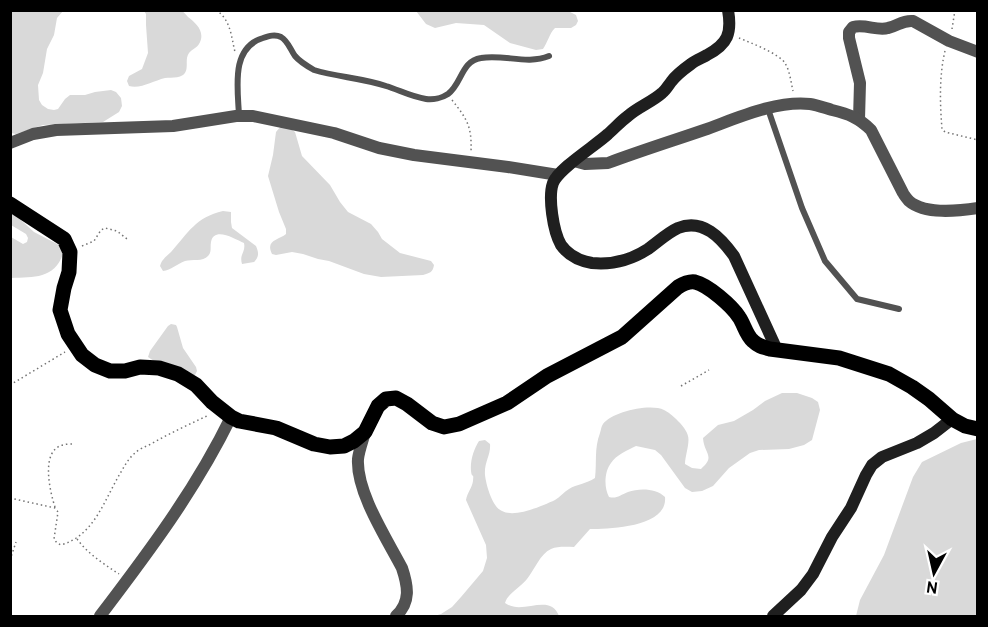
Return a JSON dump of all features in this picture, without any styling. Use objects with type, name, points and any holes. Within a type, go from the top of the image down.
[{"type":"main road","points":[[729,10],[729,33],[724,43],[693,62],[673,80],[663,93],[627,116],[607,136],[558,175],[550,194],[552,212],[556,233],[570,254],[582,261],[600,264],[619,262],[634,257],[661,238],[689,225],[700,226],[714,233],[734,256],[777,350]]},
{"type":"main road","points":[[10,204],[64,239],[70,252],[69,272],[60,310],[68,334],[82,355],[95,365],[110,370],[159,368],[178,374],[196,385],[239,422],[276,428],[314,444],[330,447],[344,446],[354,441],[364,432],[378,406],[386,399],[396,398],[432,423],[444,427],[459,424],[507,403],[547,376],[622,337],[678,287],[687,282],[695,282],[708,289],[732,307],[749,336],[760,346],[839,358],[889,374],[929,399],[952,419],[965,426],[978,429]]},
{"type":"main road","points":[[773,616],[801,590],[813,574],[832,537],[851,508],[872,465],[882,457],[917,443],[952,419]]},
{"type":"street","points":[[859,119],[860,83],[849,38],[852,27],[868,26],[886,29],[907,20],[949,41],[978,52]]},
{"type":"street","points":[[574,161],[585,164],[608,163],[745,115],[796,104],[809,104],[859,119],[872,130],[903,194],[909,201],[936,211],[978,208]]},
{"type":"street","points":[[10,143],[33,134],[56,130],[173,126],[239,116],[254,116],[334,133],[379,148],[414,155],[558,175]]},
{"type":"street","points":[[100,616],[204,470],[226,413]]},
{"type":"street","points":[[364,432],[358,459],[359,477],[367,501],[402,568],[408,590],[407,601],[402,611],[396,616]]},
{"type":"lane","points":[[239,116],[238,67],[240,57],[255,40],[273,35],[279,36],[289,45],[294,55],[314,70],[386,86],[427,99],[436,99],[448,94],[472,60],[493,56],[534,60],[549,56]]},
{"type":"lane","points":[[768,109],[802,208],[825,261],[857,299],[899,309]]},
{"type":"path","points":[[216,10],[222,14],[230,28],[238,67]]},
{"type":"path","points":[[955,10],[944,57],[940,91],[942,129],[945,132],[978,140]]},
{"type":"path","points":[[729,33],[784,62],[796,104]]},
{"type":"path","points":[[448,94],[469,125],[472,141],[470,162]]},
{"type":"path","points":[[70,252],[94,241],[105,228],[117,231],[127,239]]},
{"type":"path","points":[[10,385],[75,345]]},
{"type":"path","points":[[681,386],[710,370]]},
{"type":"path","points":[[73,444],[57,448],[49,464],[48,477],[58,512],[54,539],[61,545],[69,543],[87,530],[98,515],[118,476],[136,452],[158,439],[226,413]]},
{"type":"path","points":[[10,498],[55,508]]},
{"type":"path","points":[[77,538],[93,556],[127,580]]},
{"type":"path","points":[[10,560],[16,542]]},
{"type":"shaded area","points":[[181,10],[199,28],[201,40],[190,52],[183,75],[134,87],[129,86],[127,81],[129,76],[142,69],[148,53],[144,11]]},
{"type":"shaded area","points":[[11,11],[63,11],[57,18],[38,85],[39,100],[42,105],[54,110],[58,109],[70,95],[85,95],[111,90],[121,98],[122,106],[119,112],[103,122],[43,125],[16,134],[11,133]]},
{"type":"shaded area","points":[[416,11],[568,11],[576,15],[578,21],[571,28],[555,28],[543,49],[536,50],[510,43],[484,25],[456,23],[435,28],[426,24]]},
{"type":"shaded area","points":[[281,126],[288,127],[295,132],[302,156],[330,185],[348,212],[371,224],[382,239],[400,253],[431,261],[434,265],[432,271],[423,275],[381,277],[364,274],[303,254],[292,252],[272,254],[270,246],[272,243],[286,234],[268,176],[276,132]]},
{"type":"shaded area","points":[[10,210],[34,232],[59,245],[63,254],[49,272],[35,277],[11,278],[11,237],[23,244],[28,238],[26,234],[11,225]]},
{"type":"shaded area","points":[[223,211],[231,212],[232,228],[256,246],[258,255],[254,262],[242,264],[244,243],[220,234],[213,237],[210,253],[206,258],[185,261],[163,271],[160,266],[163,260],[193,227],[206,217]]},
{"type":"shaded area","points":[[171,324],[176,325],[183,348],[196,367],[195,375],[148,357]]},
{"type":"shaded area","points":[[782,393],[797,393],[818,402],[820,410],[812,440],[789,449],[759,450],[750,453],[729,468],[713,486],[702,491],[692,492],[685,488],[655,450],[636,446],[613,460],[606,475],[609,497],[637,490],[652,490],[665,497],[663,507],[657,515],[648,520],[623,527],[590,529],[574,547],[557,547],[547,551],[527,579],[505,603],[519,607],[549,606],[555,609],[559,616],[434,616],[452,607],[483,571],[487,558],[486,545],[466,500],[473,481],[472,459],[479,441],[485,440],[490,444],[485,475],[492,500],[502,511],[521,512],[555,500],[569,489],[595,478],[597,445],[601,427],[614,416],[641,408],[664,410],[678,421],[687,433],[685,464],[701,469],[708,461],[703,438],[718,425],[734,421]]},
{"type":"shaded area","points":[[977,439],[977,616],[856,616],[860,600],[884,555],[913,477],[922,462],[961,443]]}]
